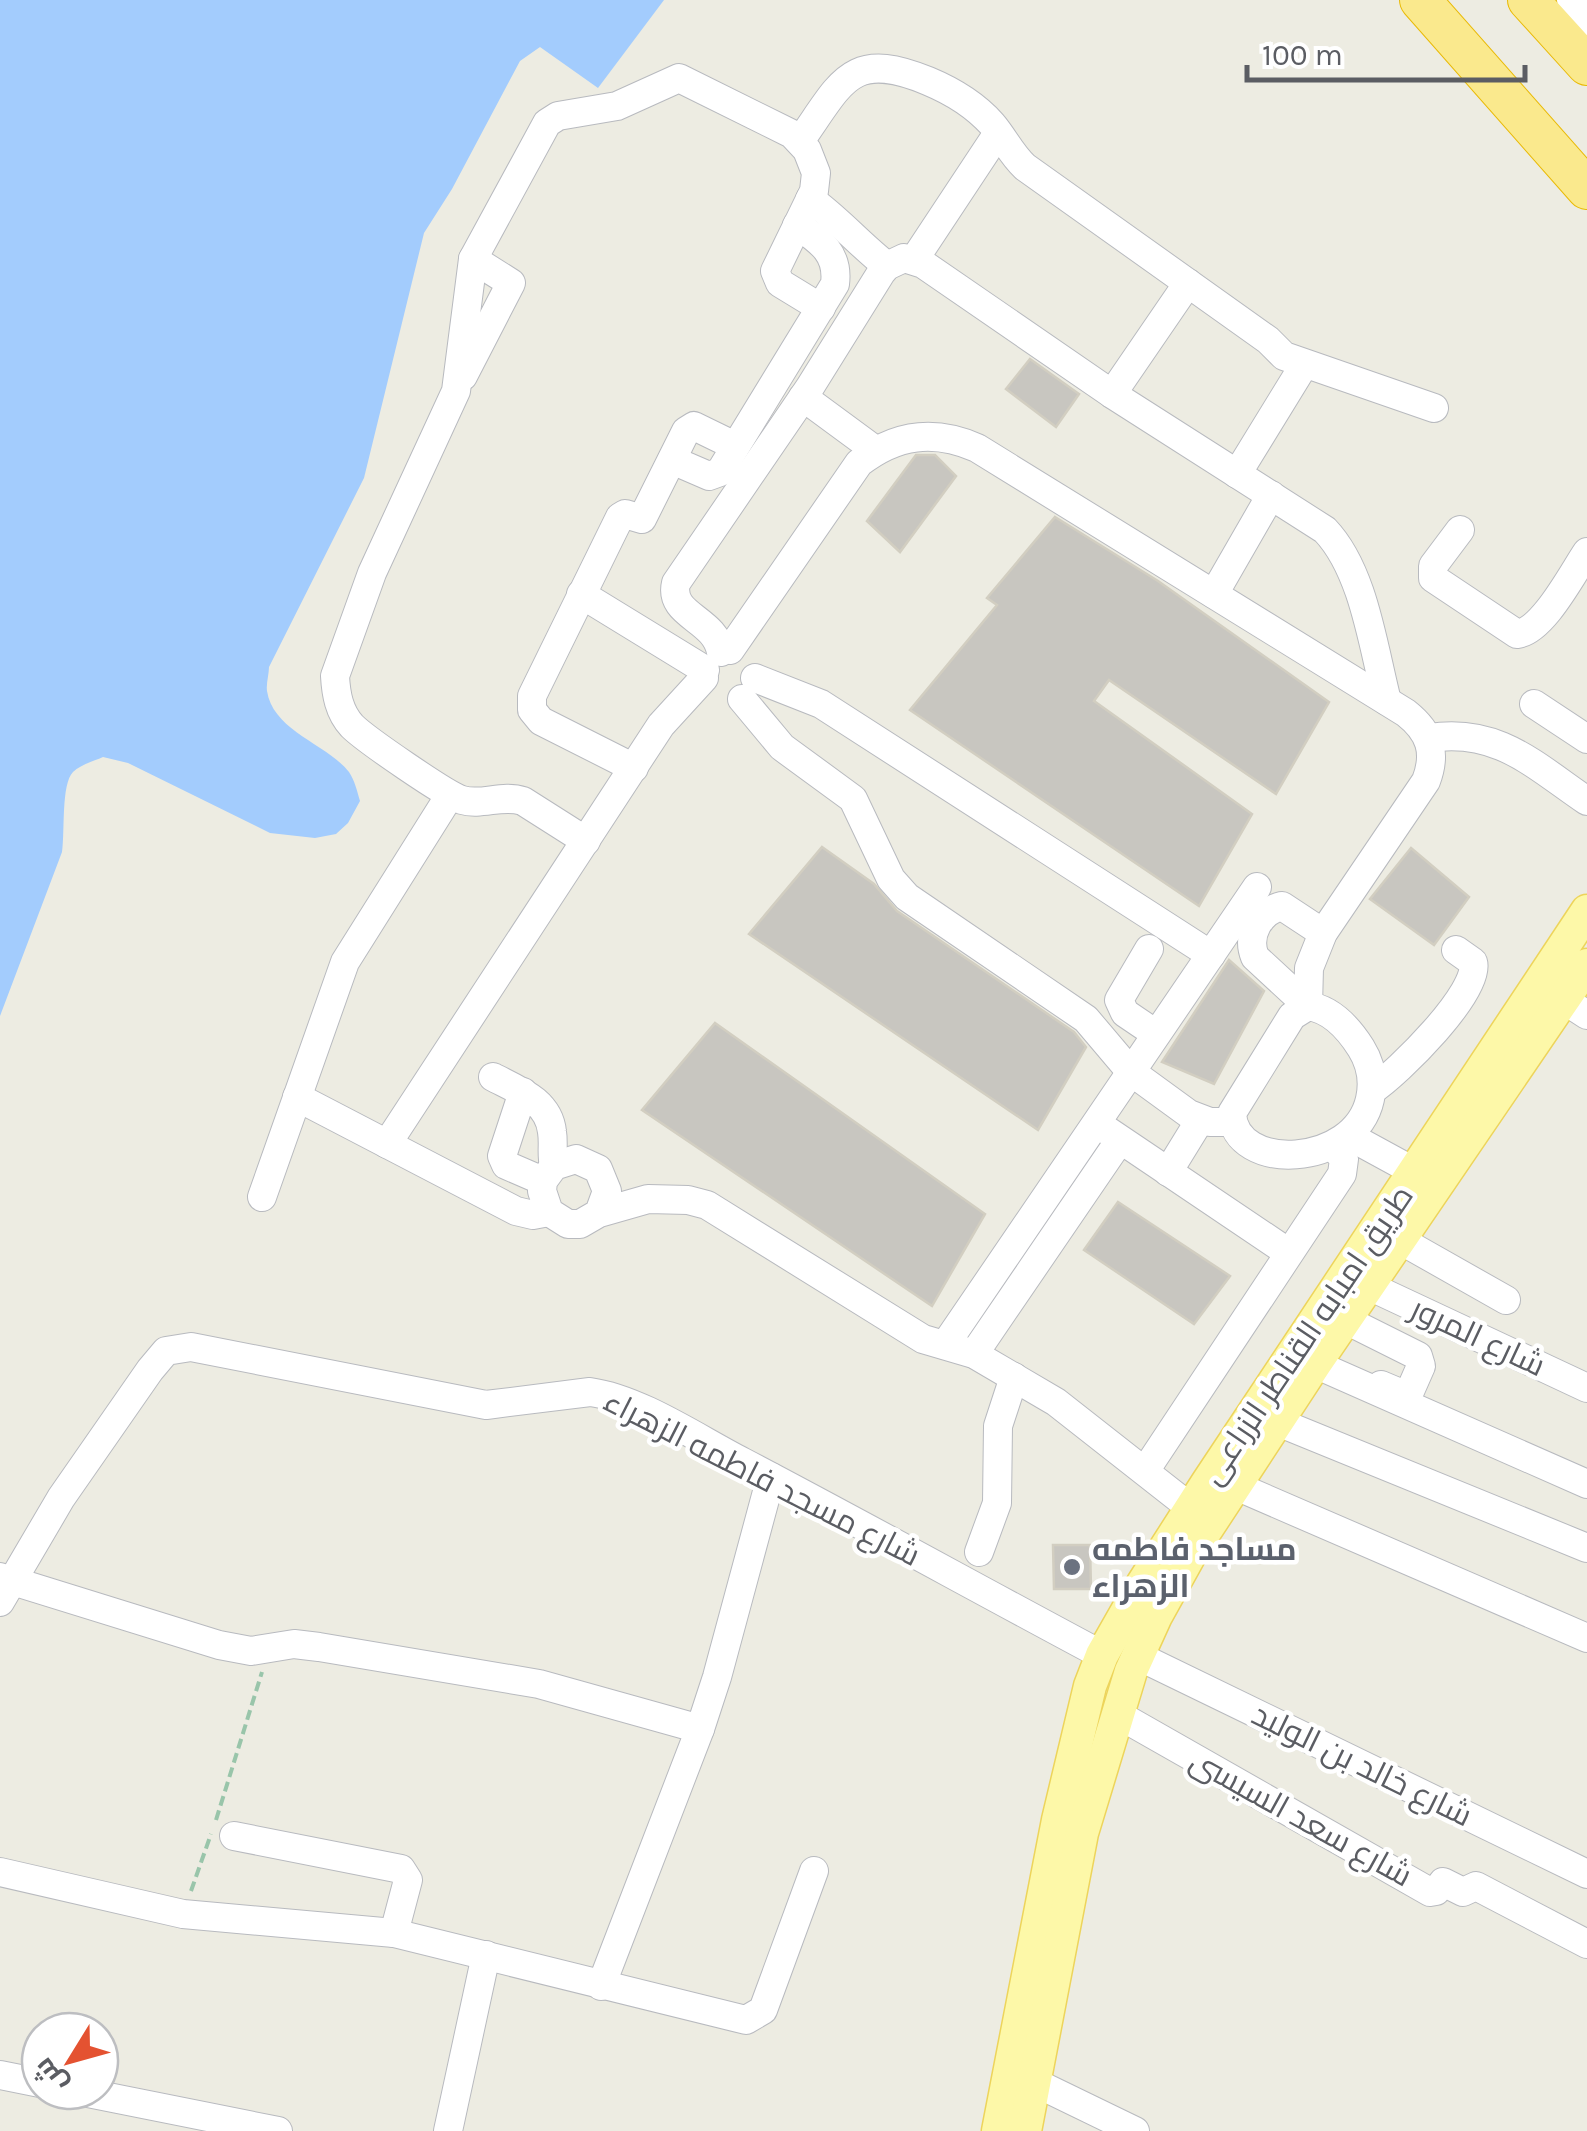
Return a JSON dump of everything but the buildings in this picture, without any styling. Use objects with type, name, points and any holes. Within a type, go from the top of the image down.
[{"type":"highway","points":[[1420,0],[1587,189]]},
{"type":"highway","points":[[1528,0],[1587,65]]},
{"type":"main road","name":"طريق امبابه القناطر الزراعى","points":[[998,2131],[1058,1820],[1090,1686],[1102,1654],[1191,1508],[1427,1179],[1587,910]]},
{"type":"main road","name":"طريق امبابه القناطر الزراعى","points":[[1026,2131],[1082,1832],[1138,1656],[1191,1554],[1400,1240],[1427,1179],[1575,1008],[1587,965]]},
{"type":"street","points":[[1570,0],[1587,24]]},
{"type":"street","points":[[800,141],[839,86],[862,70],[885,66],[940,86],[970,102],[1025,167],[1268,340],[1284,356],[1434,408]]},
{"type":"street","points":[[456,391],[472,259],[542,128],[558,116],[610,108],[679,78],[800,141],[816,173],[810,199],[776,264],[776,277],[785,287],[821,308]]},
{"type":"street","points":[[998,134],[828,358],[676,583],[674,598],[710,628],[715,662],[706,686],[717,699],[725,702],[749,688],[821,704],[1211,954]]},
{"type":"street","points":[[810,199],[900,262],[1325,530],[1354,573],[1387,701]]},
{"type":"street","points":[[672,460],[713,477],[720,472],[835,284],[834,261],[821,242],[797,225]]},
{"type":"street","points":[[472,259],[508,279],[511,286],[456,391],[372,574],[335,676],[338,703],[352,727],[450,795],[470,802],[498,798],[523,801],[586,841]]},
{"type":"street","points":[[1112,394],[1188,283]]},
{"type":"street","points":[[801,340],[828,358]]},
{"type":"street","points":[[1237,474],[1304,364]]},
{"type":"street","points":[[782,370],[876,450]]},
{"type":"street","points":[[634,768],[541,721],[532,710],[532,696],[620,517],[626,514],[642,520],[686,431],[694,426],[735,446]]},
{"type":"street","points":[[387,1144],[661,725],[715,662],[859,464],[876,450],[915,436],[958,439],[977,448],[1420,724],[1429,738],[1431,767],[1426,781],[1323,933],[1309,968],[1308,1006]]},
{"type":"street","points":[[1214,594],[1271,495]]},
{"type":"street","points":[[1460,530],[1433,566],[1433,578],[1516,634],[1525,634],[1539,622],[1587,552]]},
{"type":"street","points":[[581,594],[715,662],[745,656],[751,662],[749,688],[782,747],[852,799],[897,888],[1086,1020],[1130,1071],[1200,1120],[1232,1122]]},
{"type":"street","points":[[1534,704],[1587,739]]},
{"type":"street","points":[[1429,738],[1475,736],[1506,745],[1587,800]]},
{"type":"street","points":[[262,1197],[344,962],[450,795]]},
{"type":"street","points":[[946,1345],[1257,887]]},
{"type":"street","points":[[1323,933],[1282,906],[1268,912],[1252,934],[1252,950],[1308,1006],[1328,1013],[1357,1041],[1367,1058],[1372,1090]]},
{"type":"street","points":[[1149,949],[1120,1000],[1125,1012],[1156,1034]]},
{"type":"street","points":[[1145,1471],[1342,1174],[1348,1135],[1372,1090],[1399,1071],[1421,1048],[1474,979],[1473,962],[1456,950]]},
{"type":"street","points":[[1308,1006],[1292,1016],[1235,1104],[1232,1122],[1242,1137],[1280,1154],[1318,1152],[1348,1135]]},
{"type":"street","points":[[493,1078],[535,1100],[550,1122],[544,1203],[558,1220],[580,1224],[599,1213],[648,1199],[668,1198],[706,1206],[924,1340],[974,1354],[1066,1409],[1191,1508]]},
{"type":"street","points":[[523,1092],[502,1156],[506,1165],[549,1173],[576,1159],[598,1169],[607,1191],[599,1213]]},
{"type":"street","points":[[297,1097],[516,1211],[533,1215],[549,1212]]},
{"type":"street","points":[[1168,1172],[1200,1120]]},
{"type":"street","points":[[1096,1123],[1289,1254]]},
{"type":"street","points":[[1348,1135],[1427,1179]]},
{"type":"street","points":[[974,1354],[1120,1140]]},
{"type":"street","points":[[1400,1240],[1506,1300]]},
{"type":"street","name":"شارع المرور","points":[[1369,1286],[1587,1388]]},
{"type":"street","points":[[1318,1360],[1400,1394],[1414,1386],[1421,1366],[1415,1352],[1346,1320]]},
{"type":"street","name":"شارع مسجد فاطمه الزهراء","points":[[3,1587],[166,1351],[176,1347],[486,1405],[590,1392],[604,1394],[637,1407],[1102,1654]]},
{"type":"street","points":[[1318,1360],[1587,1484]]},
{"type":"street","points":[[978,1552],[997,1503],[998,1426],[1014,1377]]},
{"type":"street","points":[[1278,1422],[1587,1548]]},
{"type":"street","points":[[601,1986],[700,1729],[771,1477]]},
{"type":"street","points":[[1236,1486],[1587,1638]]},
{"type":"street","points":[[3,1587],[219,1645],[251,1651],[294,1644],[539,1684],[700,1729]]},
{"type":"street","name":"شارع خالد بن الوليد","points":[[1138,1656],[1587,1874]]},
{"type":"street","name":"شارع سعد السيسى","points":[[1117,1714],[1430,1892],[1436,1892],[1442,1882],[1463,1892],[1476,1886],[1587,1944]]},
{"type":"street","points":[[234,1836],[401,1869],[408,1880],[394,1934]]},
{"type":"street","points":[[0,1872],[183,1914],[394,1934],[746,2020],[763,2010],[814,1871]]},
{"type":"street","points":[[448,2131],[486,1955]]},
{"type":"street","points":[[1036,2083],[1136,2131]]},
{"type":"street","points":[[120,2099],[278,2131]]},
{"type":"path","points":[[183,1914],[221,1807],[268,1649]]},
{"type":"water","points":[[0,0],[664,0],[598,88],[540,47],[520,61],[452,189],[424,233],[364,478],[269,667],[267,691],[279,717],[351,775],[360,801],[348,823],[336,834],[315,838],[270,833],[128,763],[103,757],[79,767],[67,787],[62,852],[0,1016]]},
{"type":"place","name":"مساجد فاطمه الزهراء","points":[[1072,1567]]}]
